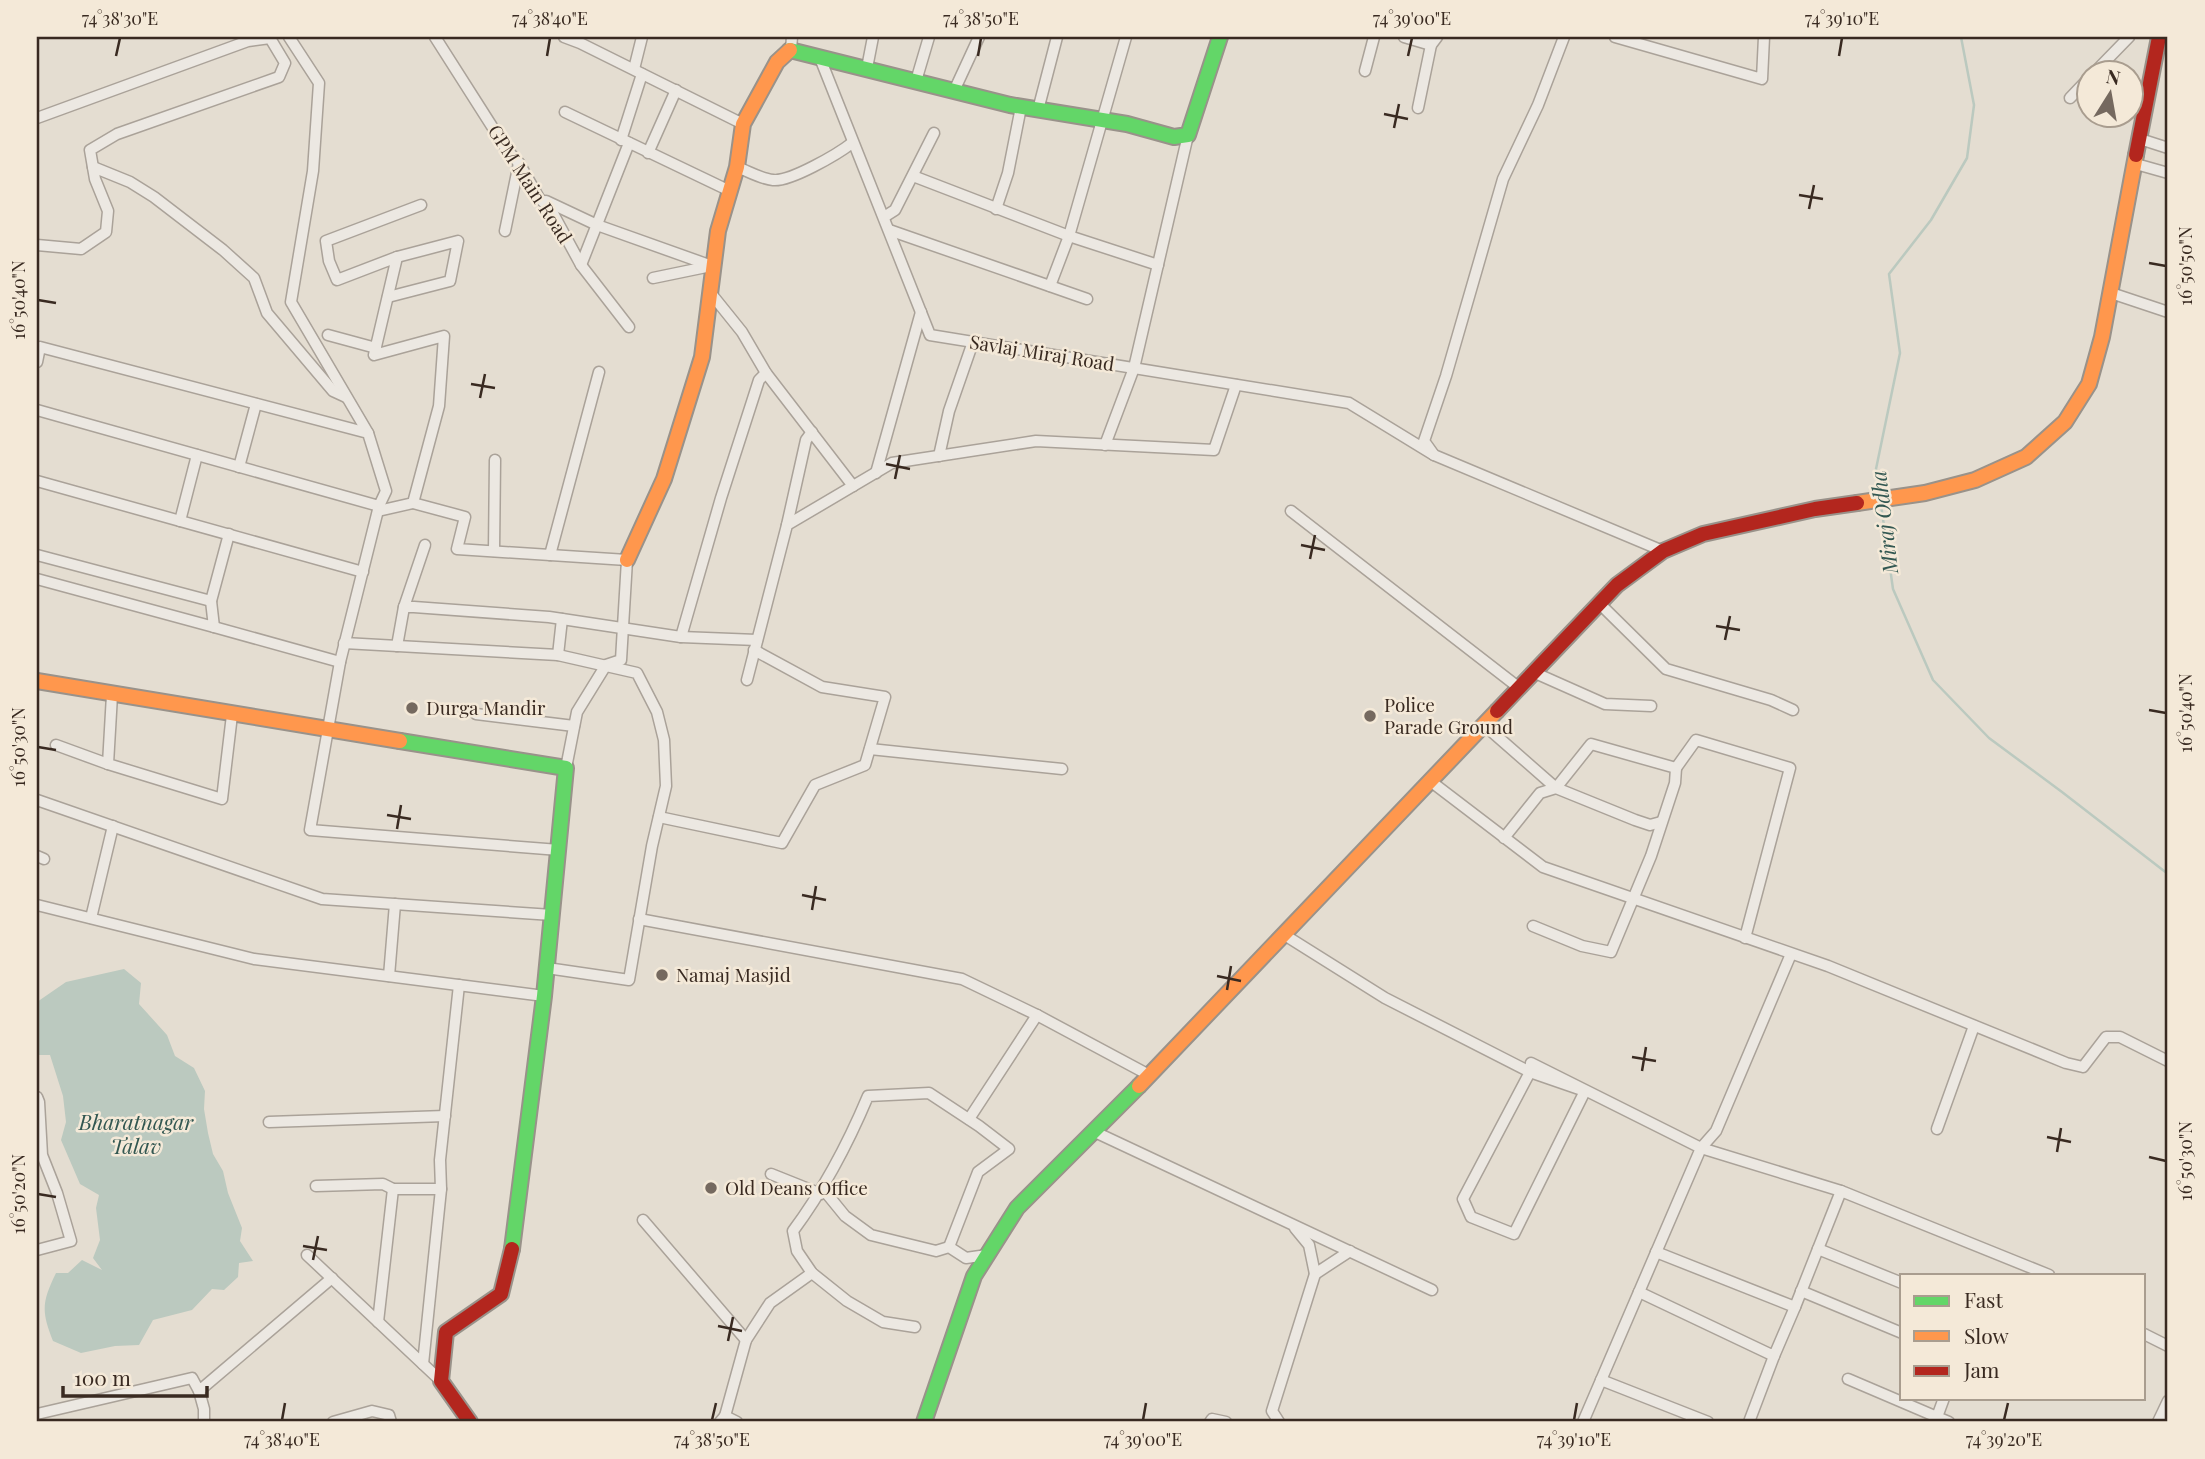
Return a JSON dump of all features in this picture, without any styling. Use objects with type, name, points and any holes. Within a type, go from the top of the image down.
[{"type":"main road","points":[[627,559],[664,479],[702,357],[718,231],[737,167],[743,124],[777,62],[792,43],[820,58],[954,91],[1021,107],[1127,124],[1174,137],[1188,135],[1220,37]]},
{"type":"main road","points":[[924,1422],[974,1276],[1017,1208],[1095,1132],[1617,585],[1663,551],[1703,534],[1815,509],[1925,493],[1975,480],[2026,457],[2064,422],[2089,384],[2111,293],[2159,37]]},
{"type":"main road","points":[[37,681],[328,731],[566,768],[544,996],[519,1206],[509,1266],[500,1294],[446,1332],[441,1381],[470,1422]]},
{"type":"street","points":[[289,37],[318,83],[313,171],[291,302],[368,433],[386,491],[379,508],[344,643],[310,830],[559,850]]},
{"type":"street","name":"GPM Main Road","points":[[435,37],[507,150],[519,163],[539,198],[550,208],[581,265],[629,327]]},
{"type":"street","points":[[564,37],[582,40],[638,72],[743,124]]},
{"type":"street","points":[[581,265],[625,142],[642,37]]},
{"type":"street","points":[[867,68],[873,37]]},
{"type":"street","points":[[916,80],[929,37]]},
{"type":"street","points":[[954,91],[979,37]]},
{"type":"street","points":[[1038,110],[1057,37]]},
{"type":"street","points":[[1050,286],[1069,236],[1125,37]]},
{"type":"street","points":[[1365,71],[1374,37]]},
{"type":"street","points":[[1404,37],[1434,41],[1418,108]]},
{"type":"street","points":[[1434,456],[1424,441],[1503,179],[1538,105],[1563,37]]},
{"type":"street","points":[[1615,37],[1762,79],[1764,37]]},
{"type":"street","points":[[2106,60],[2129,37]]},
{"type":"street","points":[[37,118],[248,41],[270,38],[285,63],[279,77],[117,134],[90,150],[108,211],[106,232],[81,249],[37,246]]},
{"type":"street","name":"Savlaj Miraj Road","points":[[820,58],[930,335],[1349,403],[1434,456],[1663,551]]},
{"type":"street","points":[[648,153],[676,90]]},
{"type":"street","points":[[2070,98],[2076,91]]},
{"type":"street","points":[[996,209],[1008,173],[1021,107]]},
{"type":"street","points":[[565,112],[730,191]]},
{"type":"street","points":[[884,217],[895,210],[934,133]]},
{"type":"street","points":[[1105,445],[1135,368],[1188,135]]},
{"type":"street","points":[[2140,139],[2168,148]]},
{"type":"street","points":[[737,167],[770,180],[779,180],[805,170],[852,144]]},
{"type":"street","points":[[505,231],[519,163]]},
{"type":"street","points":[[2136,164],[2168,173]]},
{"type":"street","points":[[93,167],[130,182],[154,197],[223,250],[254,278],[267,313],[333,391],[346,397]]},
{"type":"street","points":[[913,176],[1069,236],[1158,265]]},
{"type":"street","points":[[539,198],[597,225],[712,266]]},
{"type":"street","points":[[388,298],[450,281],[458,241],[397,257],[337,280],[329,261],[326,241],[421,205]]},
{"type":"street","points":[[889,230],[1087,299]]},
{"type":"street","points":[[397,257],[374,355],[444,336],[439,406],[413,503]]},
{"type":"street","points":[[653,278],[712,266]]},
{"type":"street","points":[[709,291],[742,332],[766,373],[853,486]]},
{"type":"street","points":[[2111,293],[2168,312]]},
{"type":"street","points":[[876,472],[921,312]]},
{"type":"street","points":[[328,335],[376,348]]},
{"type":"street","points":[[939,456],[950,411],[973,342]]},
{"type":"street","points":[[37,362],[39,348],[368,433]]},
{"type":"street","points":[[550,555],[599,372]]},
{"type":"street","points":[[681,637],[721,498],[759,380],[766,373]]},
{"type":"street","points":[[787,525],[892,463],[1036,442],[1214,450],[1236,385]]},
{"type":"street","points":[[239,467],[256,404]]},
{"type":"street","points":[[37,410],[379,508],[413,503],[465,517],[457,549],[627,559],[621,660],[606,665],[577,712],[566,768]]},
{"type":"street","points":[[747,680],[806,440],[812,432]]},
{"type":"street","points":[[180,521],[197,455]]},
{"type":"street","points":[[494,551],[495,460]]},
{"type":"street","points":[[37,481],[363,572]]},
{"type":"street","points":[[1291,511],[1518,687]]},
{"type":"street","points":[[214,627],[211,601],[229,534]]},
{"type":"street","points":[[397,646],[404,607],[425,545]]},
{"type":"street","points":[[37,555],[211,601]]},
{"type":"street","points":[[37,579],[340,662]]},
{"type":"street","points":[[1600,603],[1666,669],[1771,700],[1793,710]]},
{"type":"street","points":[[404,607],[562,619],[756,645],[822,687],[885,697],[865,765],[815,785],[782,843],[659,817]]},
{"type":"street","points":[[558,655],[562,619]]},
{"type":"street","points":[[344,643],[558,655],[637,673],[657,712],[664,740],[666,786],[629,980],[547,968]]},
{"type":"street","points":[[1533,672],[1605,704],[1651,706]]},
{"type":"street","points":[[108,764],[112,695]]},
{"type":"street","points":[[475,714],[575,726]]},
{"type":"street","points":[[56,745],[222,799],[232,715]]},
{"type":"street","points":[[1483,724],[1556,788],[1650,825],[1661,822]]},
{"type":"street","points":[[1533,926],[1582,946],[1611,952],[1634,899],[1675,783],[1676,768],[1696,740],[1790,768],[1745,937]]},
{"type":"street","points":[[1504,838],[1541,793],[1556,788],[1591,744],[1676,768]]},
{"type":"street","points":[[870,749],[1062,769]]},
{"type":"street","points":[[1429,780],[1543,867],[1791,954],[2066,1063],[2083,1067],[2106,1037],[2120,1037],[2168,1061]]},
{"type":"street","points":[[37,800],[322,899],[552,915]]},
{"type":"street","points":[[91,918],[113,826]]},
{"type":"street","points":[[389,976],[395,904]]},
{"type":"street","points":[[37,905],[254,959],[544,996]]},
{"type":"street","points":[[639,919],[962,979],[1037,1015],[1149,1075]]},
{"type":"street","points":[[1283,934],[1385,998],[1530,1073]]},
{"type":"street","points":[[1583,1422],[1701,1147],[1716,1131],[1791,954]]},
{"type":"street","points":[[423,1364],[441,1189],[440,1160],[459,985]]},
{"type":"street","points":[[969,1119],[1037,1015]]},
{"type":"street","points":[[1937,1129],[1975,1026]]},
{"type":"street","points":[[1585,1091],[1514,1234],[1471,1217],[1463,1199],[1530,1073],[1531,1063],[1701,1147],[1841,1191],[2047,1274]]},
{"type":"street","points":[[915,1327],[883,1322],[846,1301],[812,1273],[797,1251],[793,1231],[822,1191],[868,1096],[929,1093],[1009,1149],[978,1172],[949,1247]]},
{"type":"street","points":[[37,1097],[42,1155],[71,1241],[37,1250]]},
{"type":"street","points":[[269,1122],[445,1116]]},
{"type":"street","points":[[1095,1132],[1432,1290]]},
{"type":"street","points":[[771,1174],[822,1191],[845,1216],[871,1235],[936,1251],[949,1247]]},
{"type":"street","points":[[316,1186],[383,1185],[393,1189],[441,1189]]},
{"type":"street","points":[[378,1322],[393,1189]]},
{"type":"street","points":[[1749,1422],[1841,1191]]},
{"type":"street","points":[[643,1220],[746,1340]]},
{"type":"street","points":[[1279,1422],[1272,1411],[1315,1274],[1309,1245],[1292,1224]]},
{"type":"street","points":[[949,1247],[966,1258],[987,1255]]},
{"type":"street","points":[[1818,1249],[1900,1282]]},
{"type":"street","points":[[1315,1274],[1350,1251]]},
{"type":"street","points":[[1656,1252],[1794,1307]]},
{"type":"street","points":[[307,1255],[441,1381]]},
{"type":"street","points":[[737,1422],[723,1419],[746,1340],[770,1303],[812,1273]]},
{"type":"street","points":[[199,1391],[332,1278]]},
{"type":"street","points":[[1801,1291],[1900,1332]]},
{"type":"street","points":[[1639,1292],[1774,1356]]},
{"type":"street","points":[[2146,1335],[2168,1346]]},
{"type":"street","points":[[37,1414],[192,1378],[204,1409],[204,1422]]},
{"type":"street","points":[[1848,1379],[1949,1422]]},
{"type":"street","points":[[1601,1380],[1684,1418],[1708,1422]]},
{"type":"street","points":[[1937,1418],[1943,1400]]},
{"type":"street","points":[[2158,1422],[2168,1401]]},
{"type":"street","points":[[333,1422],[372,1411],[389,1415],[391,1422]]},
{"type":"street","points":[[1210,1422],[1212,1419],[1226,1422]]},
{"type":"water","name":"Bharatnagar Talav","points":[[124,969],[141,983],[139,1004],[167,1035],[175,1056],[194,1068],[205,1091],[204,1109],[213,1154],[223,1171],[228,1193],[242,1228],[240,1241],[253,1261],[239,1263],[238,1277],[224,1290],[212,1289],[192,1310],[153,1320],[139,1345],[115,1346],[81,1353],[53,1341],[46,1322],[45,1307],[56,1273],[68,1273],[82,1260],[102,1270],[93,1258],[100,1240],[96,1208],[99,1195],[80,1184],[61,1140],[66,1122],[63,1096],[50,1055],[37,1055],[37,1002],[66,982]]},
{"type":"waterway","name":"Miraj Odha","points":[[1879,491],[1876,469],[1900,353],[1889,274],[1931,220],[1967,158],[1974,105],[1961,37]]},
{"type":"waterway","name":"Miraj Odha","points":[[1881,505],[1893,589],[1933,680],[1989,738],[2168,874]]},
{"type":"traffic: fast","points":[[790,50],[1010,105],[1127,124],[1174,137],[1188,135],[1220,37]]},
{"type":"traffic: fast","points":[[400,741],[566,768],[544,996],[512,1249]]},
{"type":"traffic: fast","points":[[924,1422],[974,1276],[1017,1208],[1139,1086]]},
{"type":"traffic: slow","points":[[627,560],[664,479],[702,357],[718,231],[737,167],[743,124],[777,62],[790,50]]},
{"type":"traffic: slow","points":[[1857,503],[1925,493],[1975,480],[2026,457],[2065,422],[2089,384],[2102,337],[2136,155]]},
{"type":"traffic: slow","points":[[37,681],[400,741]]},
{"type":"traffic: slow","points":[[1139,1086],[1497,711]]},
{"type":"traffic: jam","points":[[2136,155],[2159,37]]},
{"type":"traffic: jam","points":[[1497,711],[1617,585],[1663,551],[1703,534],[1815,509],[1857,503]]},
{"type":"traffic: jam","points":[[470,1422],[441,1381],[446,1332],[501,1294],[512,1249]]},
{"type":"place","name":"Durga Mandir","points":[[412,708]]},
{"type":"place","name":"Police Parade Ground","points":[[1370,716]]},
{"type":"place","name":"Namaj Masjid","points":[[662,975]]},
{"type":"place","name":"Old Deans Office","points":[[711,1188]]}]
